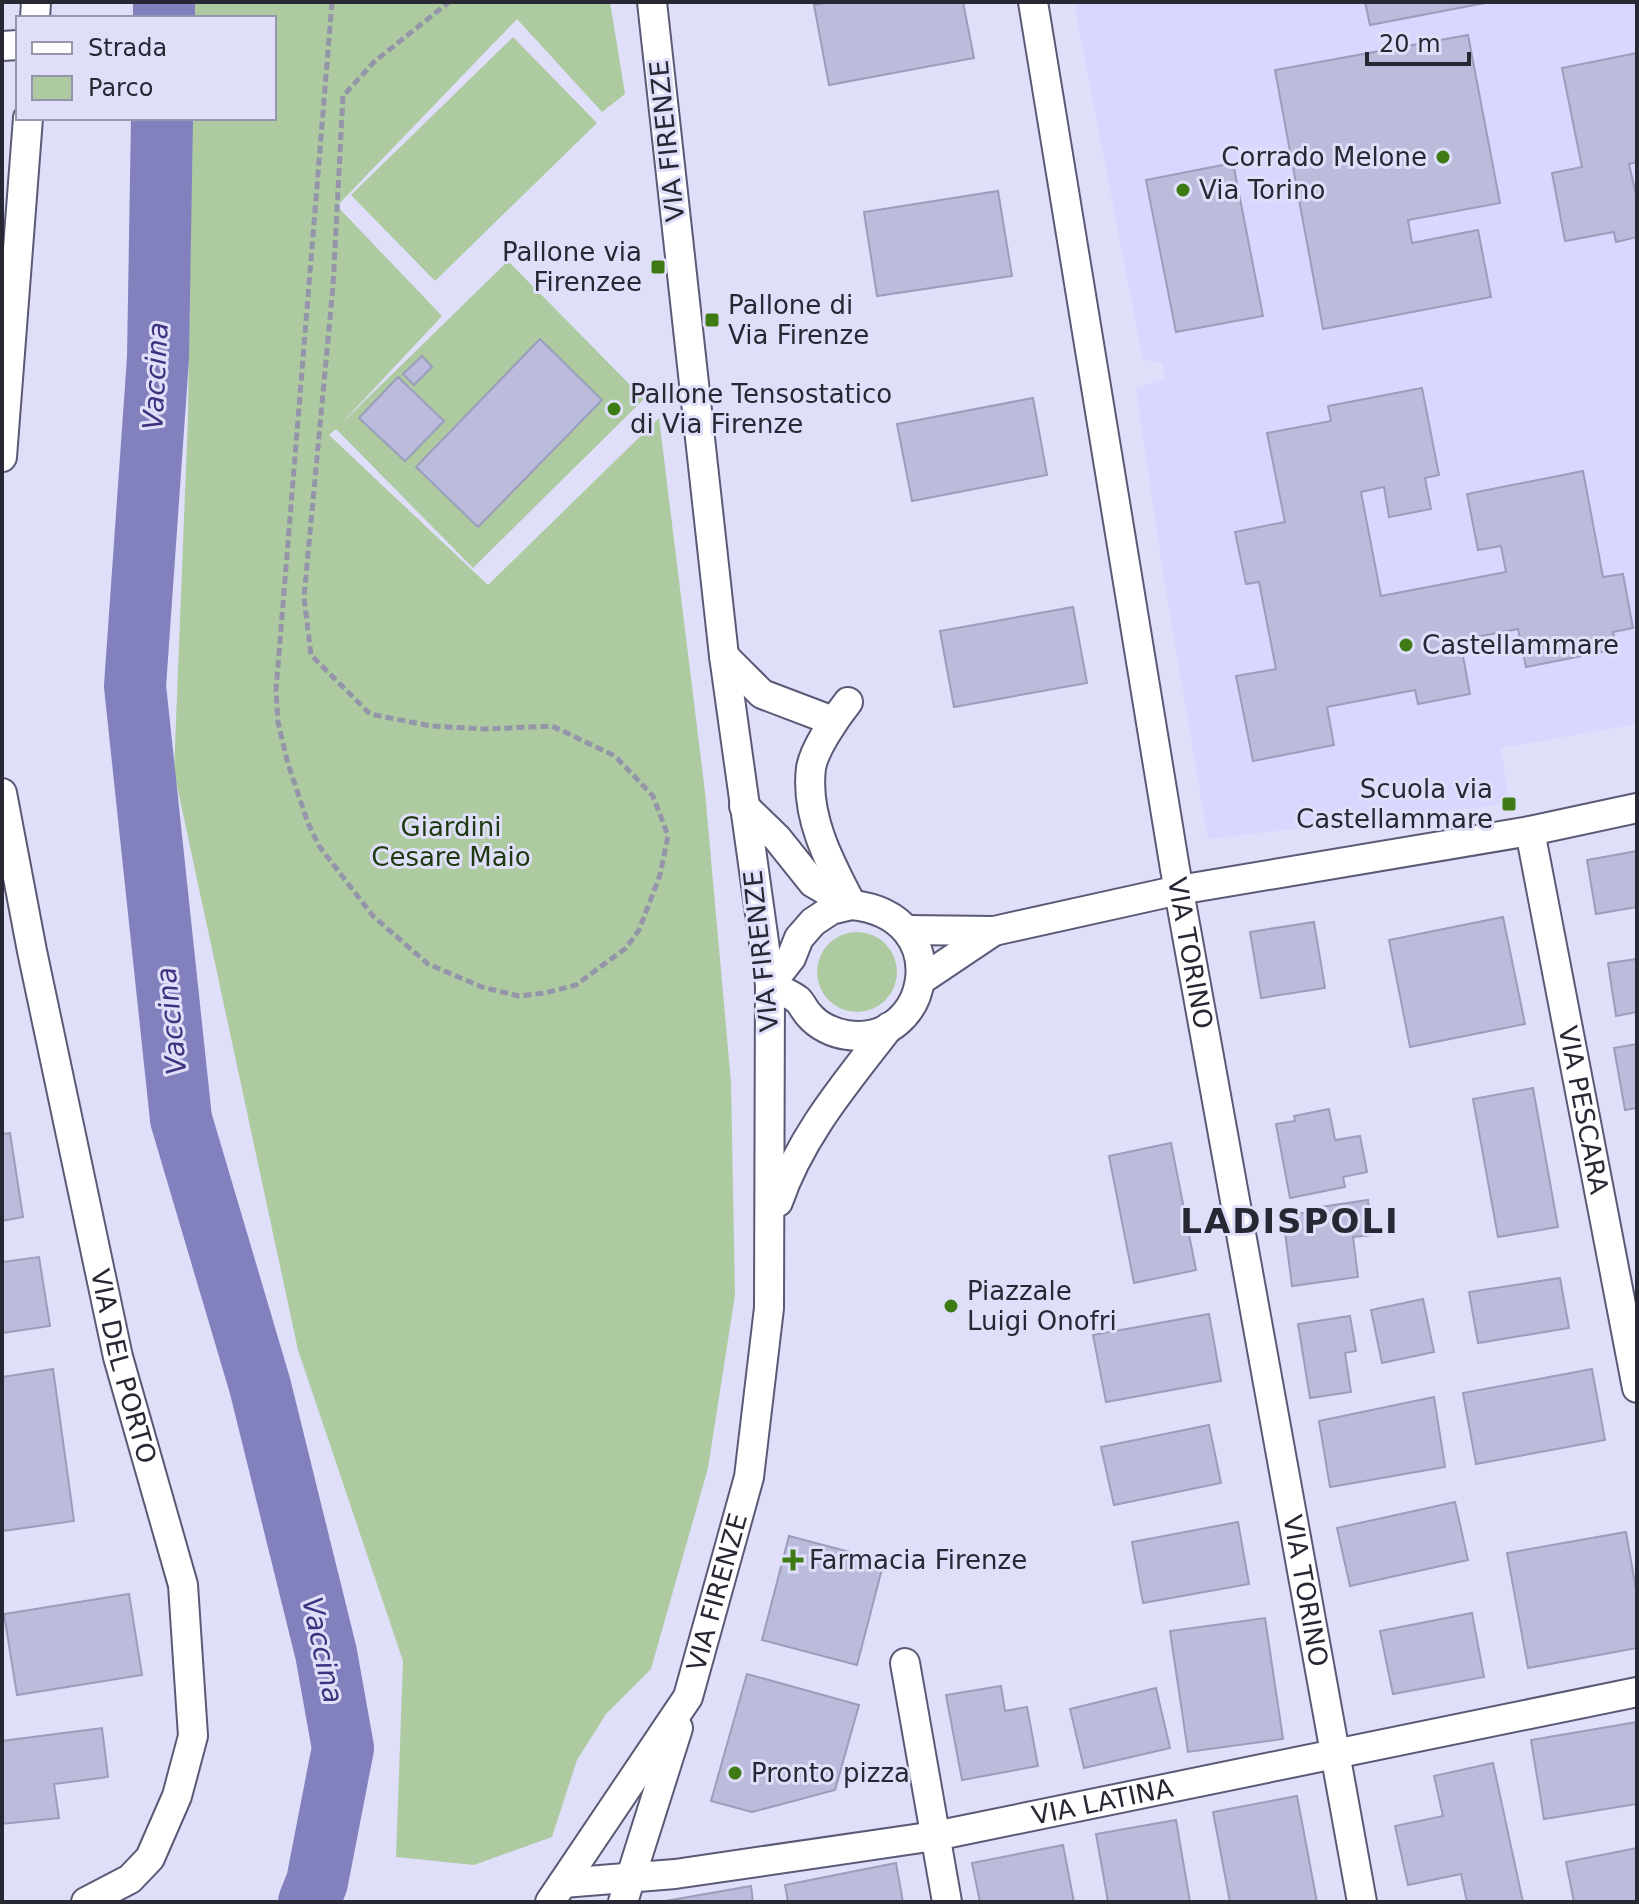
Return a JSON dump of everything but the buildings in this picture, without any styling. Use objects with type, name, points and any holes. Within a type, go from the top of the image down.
[{"type":"street","name":"VIA FIRENZE","points":[[557,1892],[688,1697],[749,1477],[769,1308],[770,985],[724,656],[652,2]]},
{"type":"street","name":"VIA TORINO","points":[[1033,2],[1179,890],[1362,1902]]},
{"type":"street","points":[[2,457],[28,120]]},
{"type":"street","points":[[724,656],[762,694],[841,711],[811,766],[813,810],[823,850],[852,905]]},
{"type":"street","name":"VIA DEL PORTO","points":[[2,793],[118,1357],[183,1585],[193,1736],[177,1796],[150,1858],[130,1879],[86,1902]]},
{"type":"street","points":[[744,806],[777,838],[813,883],[852,905]]},
{"type":"street","points":[[907,930],[994,931],[1179,890],[1530,831],[1637,808]]},
{"type":"street","name":"VIA PESCARA","points":[[1530,831],[1637,1388]]},
{"type":"street","points":[[770,1225],[789,1169],[818,1120],[889,1027],[904,1015],[915,999],[921,980],[921,962],[916,945],[907,930],[892,916],[873,907],[852,905],[831,910],[813,922],[799,938],[791,958],[770,985],[798,1000],[810,1017],[827,1029],[848,1035],[869,1035],[889,1027]]},
{"type":"street","points":[[921,980],[994,931]]},
{"type":"street","points":[[905,1663],[947,1902]]},
{"type":"street","name":"VIA LATINA","points":[[557,1892],[626,1890],[935,1836],[1637,1692]]},
{"type":"street","points":[[626,1890],[688,1697]]},
{"type":"path","points":[[332,2],[276,690],[278,722],[288,764],[319,846],[373,916],[428,964],[482,987],[519,996],[576,985],[626,948],[639,930],[660,875],[668,836],[653,796],[615,756],[552,726],[485,729],[431,726],[370,714],[311,655],[304,597],[333,286],[343,96],[374,62],[449,2]]},
{"type":"shaded area","points":[[1637,2],[1637,724],[1501,748],[1509,804],[1208,839],[1136,389],[1166,377],[1162,363],[1143,360],[1074,3]]},
{"type":"green space","name":"Giardini Cesare Maio","points":[[193,2],[610,2],[625,94],[602,112],[517,19],[337,206],[442,316],[341,424],[508,261],[644,399],[473,568],[336,429],[329,435],[488,585],[659,418],[705,792],[731,1082],[735,1295],[708,1468],[651,1669],[606,1714],[577,1760],[552,1837],[474,1865],[396,1857],[403,1661],[298,1350],[174,772],[188,417],[192,120],[276,120],[276,16],[193,16]],"holes":[[[540,340],[602,400],[478,527],[416,466]],[[398,377],[443,421],[405,461],[360,418]]]},
{"type":"green space","points":[[513,37],[597,123],[435,281],[351,195]]},
{"type":"green space","points":[[857,932],[872,935],[885,944],[894,957],[897,972],[894,987],[885,1000],[872,1009],[857,1012],[842,1009],[829,1000],[820,987],[817,972],[820,957],[829,944],[842,935]]},
{"type":"waterway","name":"Vaccina","points":[[164,2],[164,16]]},
{"type":"waterway","name":"Vaccina","points":[[162,120],[158,358],[135,686],[181,1119],[260,1386],[326,1653],[343,1748],[317,1882],[309,1902]]},
{"type":"place","name":"Corrado Melone","points":[[1443,157]]},
{"type":"place","name":"Via Torino","points":[[1183,190]]},
{"type":"place","name":"Pallone via Firenzee","points":[[658,267]]},
{"type":"place","name":"Pallone di Via Firenze","points":[[712,320]]},
{"type":"place","name":"Pallone Tensostatico di Via Firenze","points":[[614,409]]},
{"type":"place","name":"Castellammare","points":[[1406,645]]},
{"type":"place","name":"Scuola via Castellammare","points":[[1509,804]]},
{"type":"place","name":"Piazzale Luigi Onofri","points":[[951,1306]]},
{"type":"place","name":"Farmacia Firenze","points":[[793,1560]]},
{"type":"place","name":"Pronto pizza","points":[[735,1773]]},
{"type":"district","name":"LADISPOLI","points":[[1290,1221]]}]
